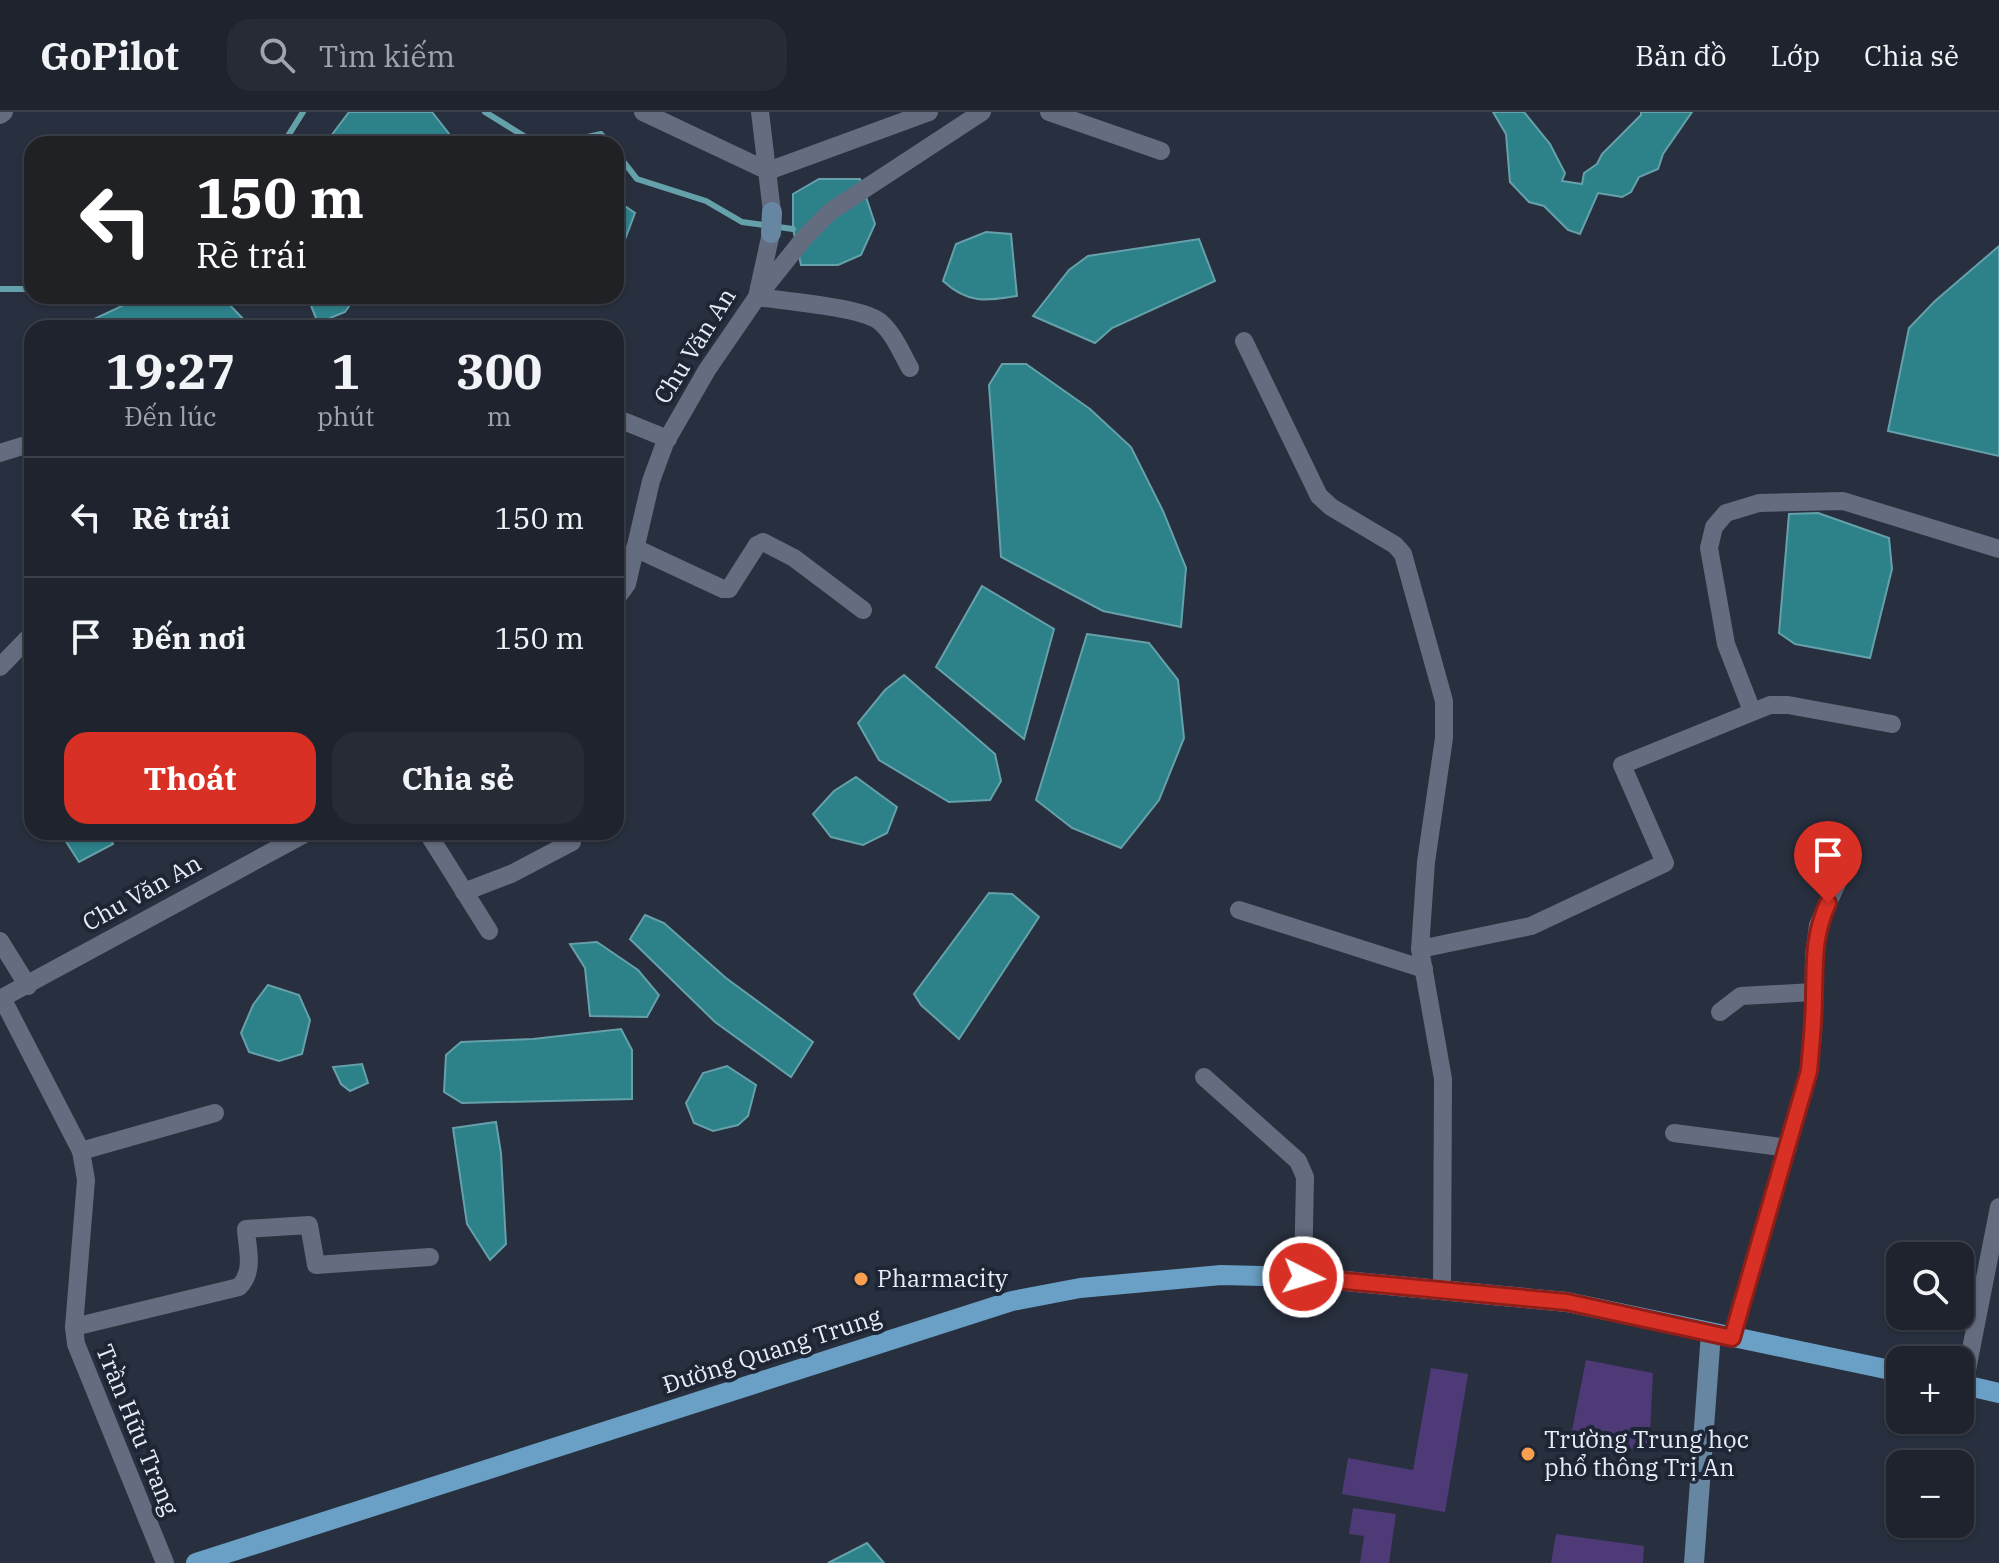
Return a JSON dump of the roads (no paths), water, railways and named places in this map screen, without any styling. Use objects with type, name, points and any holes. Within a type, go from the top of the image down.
[{"type":"main road","name":"Đường Quang Trung","points":[[196,1563],[1012,1301],[1080,1288],[1221,1275],[1303,1277],[1567,1302],[1886,1369]]},
{"type":"main road","points":[[1974,1387],[1999,1393]]},
{"type":"street","points":[[643,112],[768,171],[929,112]]},
{"type":"street","name":"Chu Văn An","points":[[624,588],[651,481],[668,439],[707,370],[757,297],[771,222],[760,112]]},
{"type":"street","points":[[910,368],[892,335],[878,320],[855,313],[757,297],[805,237],[831,211],[982,112]]},
{"type":"street","points":[[1049,112],[1161,151]]},
{"type":"street","points":[[1244,341],[1319,496],[1325,503],[1395,545],[1407,562],[1444,701],[1444,738],[1426,862],[1420,949],[1443,1079],[1442,1290]]},
{"type":"street","points":[[624,421],[668,439]]},
{"type":"street","points":[[0,453],[24,446]]},
{"type":"street","points":[[1752,711],[1726,644],[1709,548],[1714,527],[1726,513],[1759,503],[1843,501],[1999,549]]},
{"type":"street","points":[[635,548],[729,589],[757,545],[763,542],[794,558],[863,610]]},
{"type":"street","points":[[0,667],[24,642]]},
{"type":"street","points":[[1420,949],[1531,926],[1665,863],[1622,765],[1770,705],[1788,705],[1892,724]]},
{"type":"street","name":"Chu Văn An","points":[[1,998],[293,840]]},
{"type":"street","points":[[432,840],[489,931]]},
{"type":"street","points":[[464,892],[511,874],[572,842]]},
{"type":"street","points":[[1732,1338],[1809,1071],[1818,925],[1838,881]]},
{"type":"street","points":[[1239,910],[1424,969]]},
{"type":"street","points":[[0,941],[28,986]]},
{"type":"street","points":[[1720,1012],[1741,996],[1814,992]]},
{"type":"street","name":"Trần Hữu Trang","points":[[1,998],[81,1151],[86,1180],[74,1327],[85,1370],[165,1563]]},
{"type":"street","points":[[1204,1077],[1298,1161],[1302,1169],[1305,1177],[1303,1277]]},
{"type":"street","points":[[81,1151],[215,1113]]},
{"type":"street","points":[[1674,1133],[1788,1148]]},
{"type":"street","points":[[1970,1346],[1999,1207]]},
{"type":"street","points":[[74,1327],[239,1287],[246,1280],[249,1270],[246,1229],[309,1225],[316,1265],[430,1257]]},
{"type":"street","points":[[1694,1563],[1711,1333]]},
{"type":"waterway","points":[[288,136],[303,112]]},
{"type":"waterway","points":[[485,112],[524,136]]},
{"type":"waterway","points":[[592,136],[603,136]]},
{"type":"waterway","points":[[624,162],[637,179],[706,201],[742,222],[793,229]]},
{"type":"waterway","points":[[0,289],[24,289]]},
{"type":"place","name":"Pharmacity","points":[[861,1279]]},
{"type":"place","name":"Trường Trung học phổ thông Trị An","points":[[1528,1454]]}]
